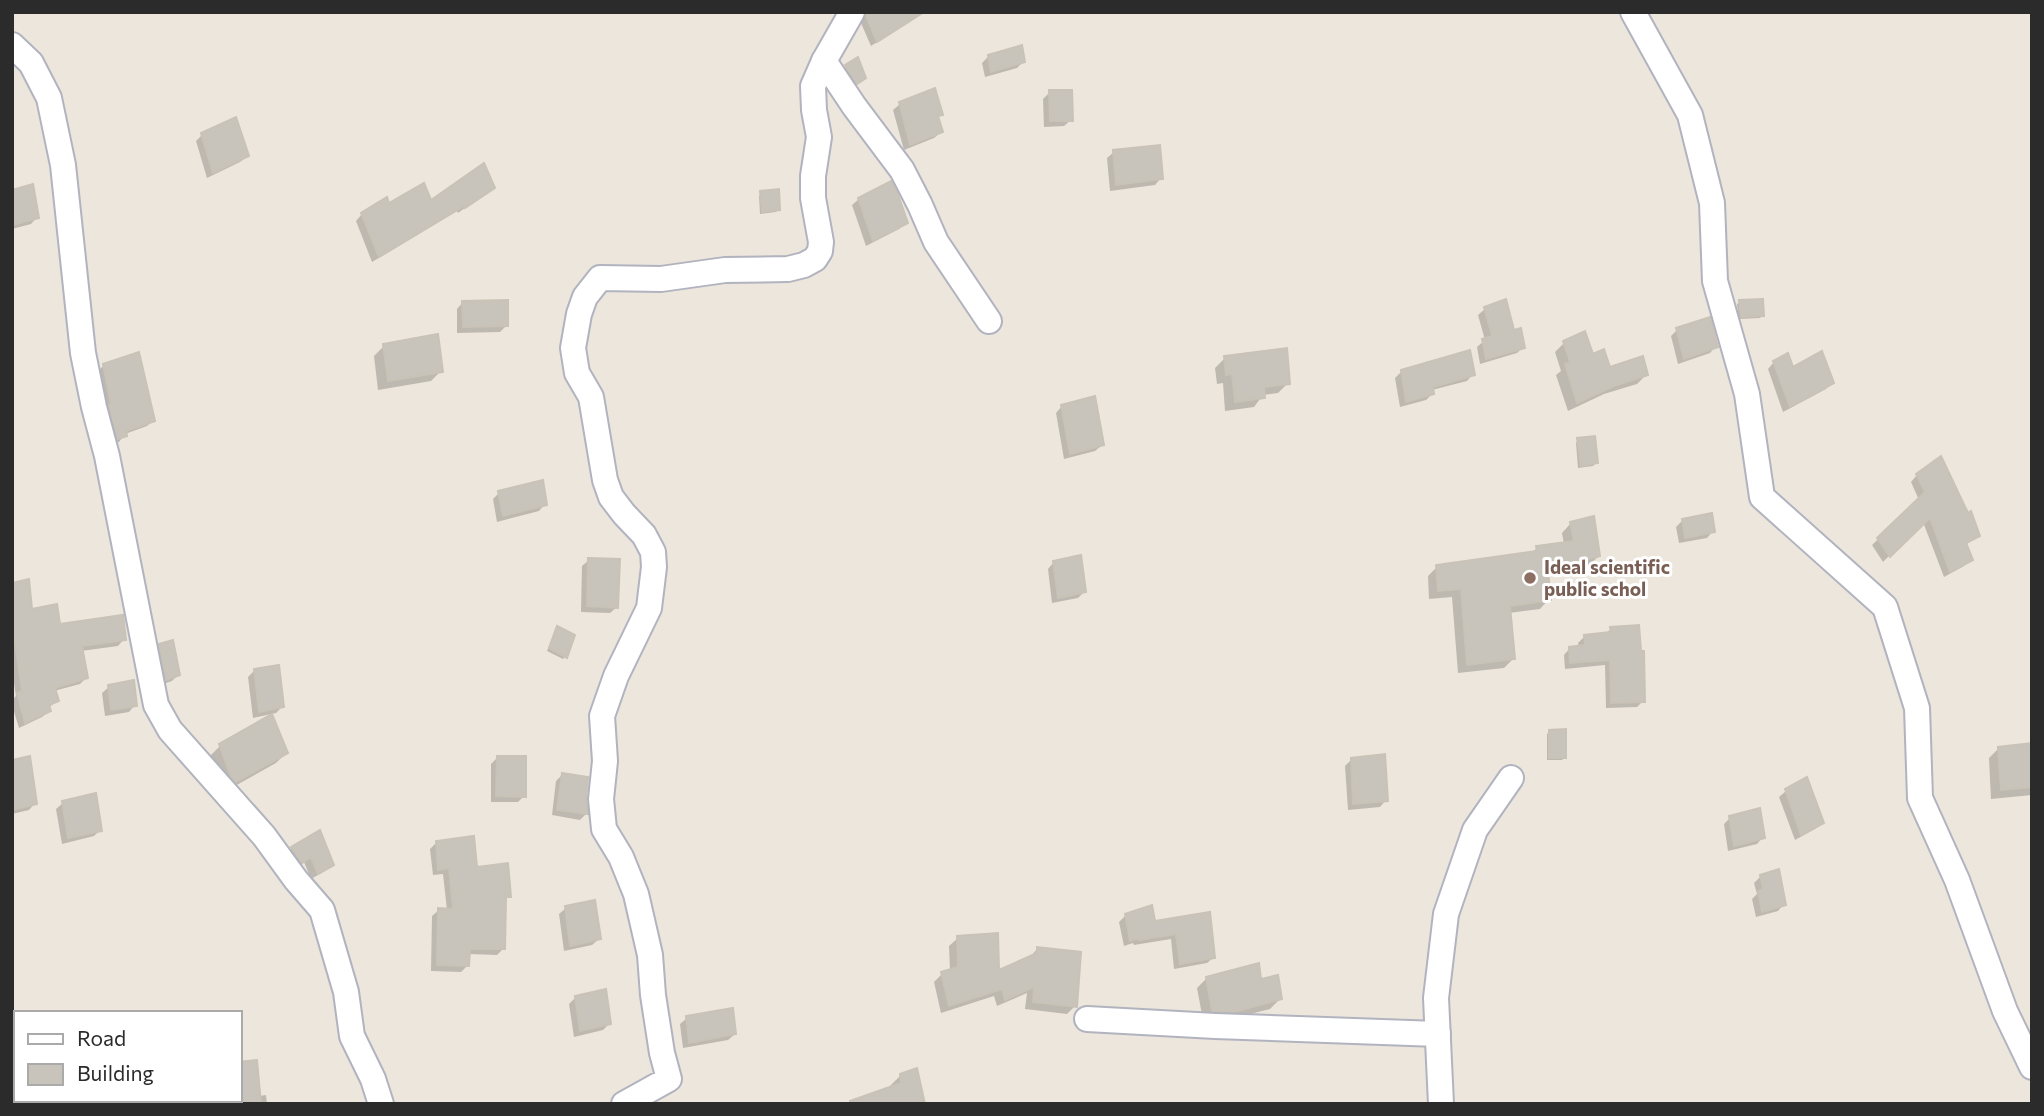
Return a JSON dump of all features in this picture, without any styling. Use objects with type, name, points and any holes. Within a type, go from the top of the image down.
[{"type":"street","points":[[625,1104],[669,1079],[662,1053],[650,955],[636,894],[621,857],[604,829],[601,800],[605,761],[602,716],[616,676],[649,608],[654,566],[653,551],[644,535],[611,497],[605,480],[591,397],[577,373],[575,361],[573,348],[579,314],[585,297],[600,278],[661,279],[725,270],[788,269],[815,259],[821,242],[813,198],[813,176],[819,137],[813,86],[852,12]]},
{"type":"street","points":[[1633,12],[1690,115],[1712,203],[1715,281],[1747,394],[1762,498],[1885,607],[1917,708],[1920,798],[1957,880],[2005,1011],[2032,1067]]},
{"type":"street","points":[[12,45],[31,63],[49,99],[63,165],[83,353],[107,456],[156,705],[170,730],[264,836],[322,910],[346,992],[352,1036],[373,1079],[381,1104]]},
{"type":"street","points":[[824,61],[902,170],[936,242],[989,321]]},
{"type":"street","points":[[1441,1104],[1436,998],[1446,914],[1475,830],[1511,778]]},
{"type":"street","points":[[1087,1019],[1438,1034]]},
{"type":"building","points":[[867,12],[924,12],[877,42],[866,16]]},
{"type":"building","points":[[1022,45],[1025,62],[991,72],[988,55]]},
{"type":"building","points":[[858,57],[866,78],[857,84],[845,65]]},
{"type":"building","points":[[935,88],[943,115],[938,116],[943,132],[910,145],[899,102]]},
{"type":"building","points":[[1049,90],[1072,90],[1073,121],[1050,121]]},
{"type":"building","points":[[236,117],[249,156],[213,173],[201,133]]},
{"type":"building","points":[[1160,145],[1163,179],[1116,185],[1113,150]]},
{"type":"building","points":[[484,163],[495,188],[379,257],[361,213],[387,197],[389,203],[424,183],[431,200]]},
{"type":"building","points":[[891,181],[908,223],[873,241],[858,198]]},
{"type":"building","points":[[33,184],[39,218],[12,225],[12,190]]},
{"type":"building","points":[[779,189],[780,210],[762,212],[760,191]]},
{"type":"building","points":[[1506,299],[1514,330],[1521,328],[1525,348],[1486,359],[1482,339],[1492,336],[1484,307]]},
{"type":"building","points":[[1763,299],[1764,316],[1741,317],[1739,300]]},
{"type":"building","points":[[508,300],[508,326],[463,327],[462,301]]},
{"type":"building","points":[[1710,317],[1718,347],[1684,359],[1676,328]]},
{"type":"building","points":[[1585,331],[1593,354],[1604,349],[1610,367],[1643,356],[1648,375],[1614,386],[1577,403],[1565,364],[1570,362],[1563,341]]},
{"type":"building","points":[[438,334],[443,372],[388,381],[383,344]]},
{"type":"building","points":[[1287,348],[1290,384],[1264,387],[1265,398],[1235,402],[1232,374],[1226,375],[1224,356]]},
{"type":"building","points":[[1470,350],[1475,375],[1433,387],[1434,394],[1406,402],[1401,370]]},
{"type":"building","points":[[1822,351],[1834,383],[1790,407],[1773,361],[1788,353],[1793,367]]},
{"type":"building","points":[[139,352],[155,421],[126,431],[127,436],[118,439],[109,405],[111,404],[103,364]]},
{"type":"building","points":[[1095,396],[1104,445],[1070,454],[1061,405]]},
{"type":"building","points":[[1595,436],[1598,463],[1581,466],[1577,438]]},
{"type":"building","points":[[1941,456],[1968,513],[1971,511],[1980,536],[1966,543],[1973,560],[1950,572],[1930,518],[1890,557],[1877,538],[1925,492],[1916,474]]},
{"type":"building","points":[[543,480],[547,505],[503,516],[498,491]]},
{"type":"building","points":[[1712,513],[1715,532],[1685,538],[1682,519]]},
{"type":"building","points":[[1594,516],[1600,556],[1548,570],[1551,600],[1510,606],[1515,659],[1467,665],[1461,589],[1438,591],[1436,565],[1537,551],[1536,546],[1574,541],[1570,522]]},
{"type":"building","points":[[1081,555],[1086,592],[1058,598],[1053,561]]},
{"type":"building","points":[[588,558],[620,559],[618,608],[587,606]]},
{"type":"building","points":[[29,579],[32,609],[57,604],[60,624],[123,615],[126,640],[82,646],[88,678],[55,688],[59,701],[49,705],[51,711],[25,723],[17,693],[22,691],[12,621],[12,583]]},
{"type":"building","points":[[1639,625],[1641,651],[1644,651],[1645,702],[1611,703],[1610,660],[1570,663],[1569,647],[1585,645],[1584,635],[1611,632],[1610,627]]},
{"type":"building","points":[[557,626],[575,635],[567,658],[549,648]]},
{"type":"building","points":[[173,640],[180,675],[166,680],[159,644]]},
{"type":"building","points":[[279,665],[284,707],[259,712],[254,669]]},
{"type":"building","points":[[134,680],[137,706],[111,710],[108,685]]},
{"type":"building","points":[[272,714],[288,753],[236,782],[231,777],[219,744]]},
{"type":"building","points":[[1566,729],[1566,758],[1549,758],[1549,730]]},
{"type":"building","points":[[2032,743],[2032,787],[2001,790],[1998,747]]},
{"type":"building","points":[[1385,754],[1388,801],[1353,804],[1351,758]]},
{"type":"building","points":[[30,756],[37,804],[12,810],[12,760]]},
{"type":"building","points":[[497,756],[526,756],[526,797],[496,796]]},
{"type":"building","points":[[562,773],[588,777],[588,814],[557,810]]},
{"type":"building","points":[[1807,777],[1824,823],[1801,835],[1785,789]]},
{"type":"building","points":[[96,793],[102,831],[68,838],[62,801]]},
{"type":"building","points":[[1760,808],[1765,838],[1734,846],[1729,816]]},
{"type":"building","points":[[320,830],[334,865],[318,874],[311,857],[302,863],[291,847]]},
{"type":"building","points":[[474,836],[477,867],[508,863],[511,897],[506,897],[505,949],[470,949],[469,966],[437,965],[438,908],[453,909],[449,868],[438,870],[436,841]]},
{"type":"building","points":[[1779,869],[1786,905],[1762,912],[1758,891],[1763,889],[1760,875]]},
{"type":"building","points":[[595,900],[601,939],[570,946],[565,906]]},
{"type":"building","points":[[1152,905],[1155,921],[1210,912],[1215,958],[1180,964],[1176,934],[1130,941],[1125,914]]},
{"type":"building","points":[[998,933],[999,970],[1037,953],[1037,947],[1081,952],[1077,1007],[1033,1002],[1034,987],[1005,1000],[1002,989],[949,1006],[941,972],[958,967],[957,936]]},
{"type":"building","points":[[1259,963],[1261,979],[1278,975],[1282,999],[1234,1012],[1212,1011],[1206,977]]},
{"type":"building","points":[[606,989],[611,1024],[580,1031],[575,996]]},
{"type":"building","points":[[733,1008],[736,1034],[689,1043],[686,1016]]},
{"type":"building","points":[[257,1060],[261,1104],[240,1104],[242,1062]]},
{"type":"building","points":[[917,1068],[925,1104],[850,1104],[850,1101],[901,1083],[900,1074]]},
{"type":"place","name":"Ideal scientific public schol","points":[[1530,578]]}]
